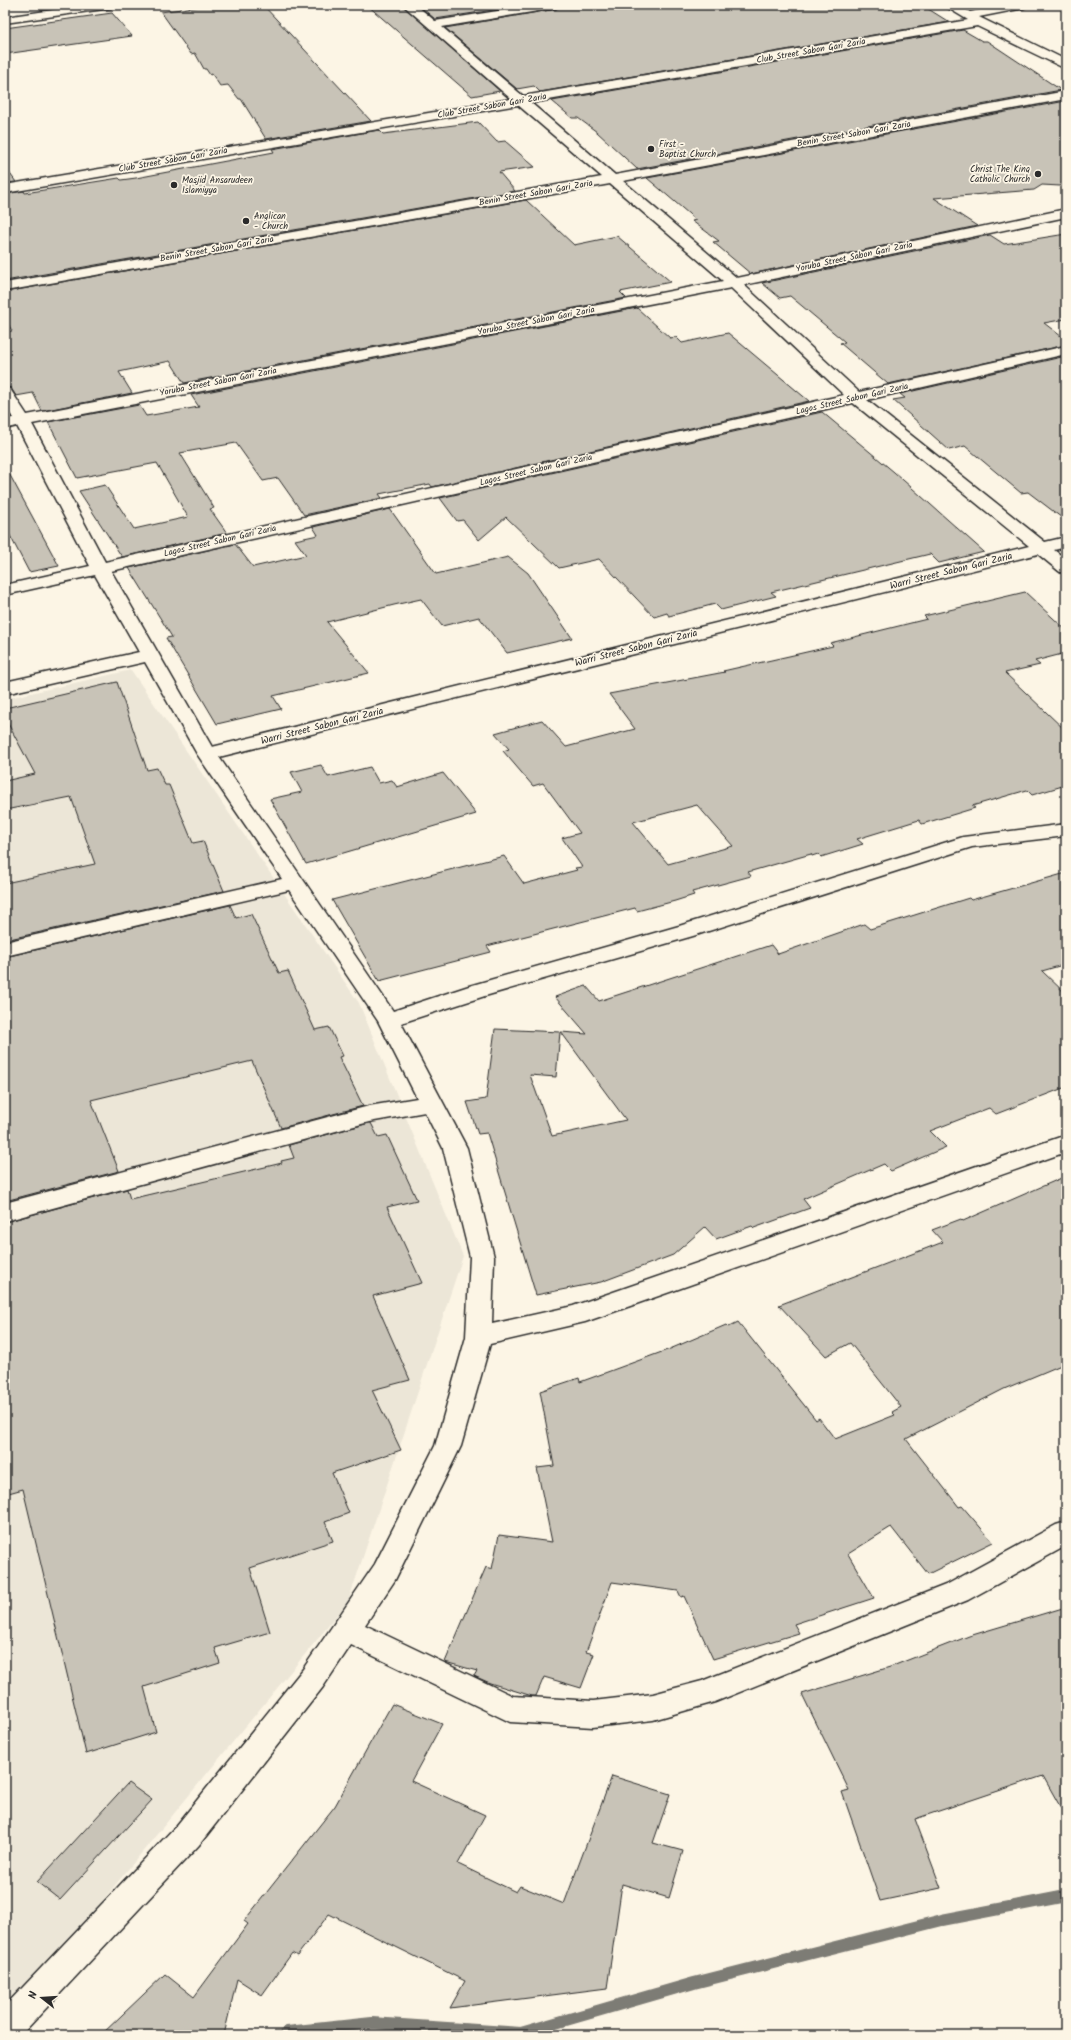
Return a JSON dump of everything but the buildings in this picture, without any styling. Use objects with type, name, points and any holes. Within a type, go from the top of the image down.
[{"type":"street","points":[[14,5],[25,17]]},
{"type":"street","points":[[5,20],[111,5]]},
{"type":"street","points":[[409,5],[734,283],[856,398],[1066,568]]},
{"type":"street","points":[[434,25],[556,5]]},
{"type":"street","points":[[949,5],[1066,65]]},
{"type":"street","name":"Club Street Sabon Gari Zaria","points":[[5,189],[521,101],[974,19],[1024,5]]},
{"type":"street","name":"Benin Street Sabon Gari Zaria","points":[[5,287],[613,179],[1066,95]]},
{"type":"street","name":"Yoruba Street Sabon Gari Zaria","points":[[14,422],[734,283],[1066,212]]},
{"type":"street","name":"Lagos Street Sabon Gari Zaria","points":[[5,590],[1066,350]]},
{"type":"street","points":[[5,392],[14,422],[100,568],[206,754],[388,1020],[455,1148],[482,1257],[479,1337],[448,1446],[385,1572],[313,1678],[188,1834],[5,2029]]},
{"type":"street","name":"Warri Street Sabon Gari Zaria","points":[[206,754],[1066,542]]},
{"type":"street","points":[[5,688],[150,655]]},
{"type":"street","points":[[388,1020],[477,991],[686,931],[970,841],[1066,830]]},
{"type":"street","points":[[5,949],[295,882]]},
{"type":"street","points":[[5,1212],[369,1114],[431,1103]]},
{"type":"street","points":[[479,1337],[576,1315],[1066,1143]]},
{"type":"street","points":[[346,1629],[510,1709],[593,1714],[653,1707],[705,1693],[958,1592],[1066,1533]]},
{"type":"shaded area","points":[[131,670],[359,1003],[463,1256],[348,1602],[5,2019],[5,699]]},
{"type":"waterway","points":[[287,2032],[372,2023],[521,2033],[694,1983],[942,1920],[1066,1896]]},
{"type":"place","name":"First - Baptist Church","points":[[651,149]]},
{"type":"place","name":"Christ The King Catholic Church","points":[[1038,174]]},
{"type":"place","name":"Masjid Ansarudeen Islamiyya","points":[[174,185]]},
{"type":"place","name":"Anglican - Church","points":[[246,221]]}]
